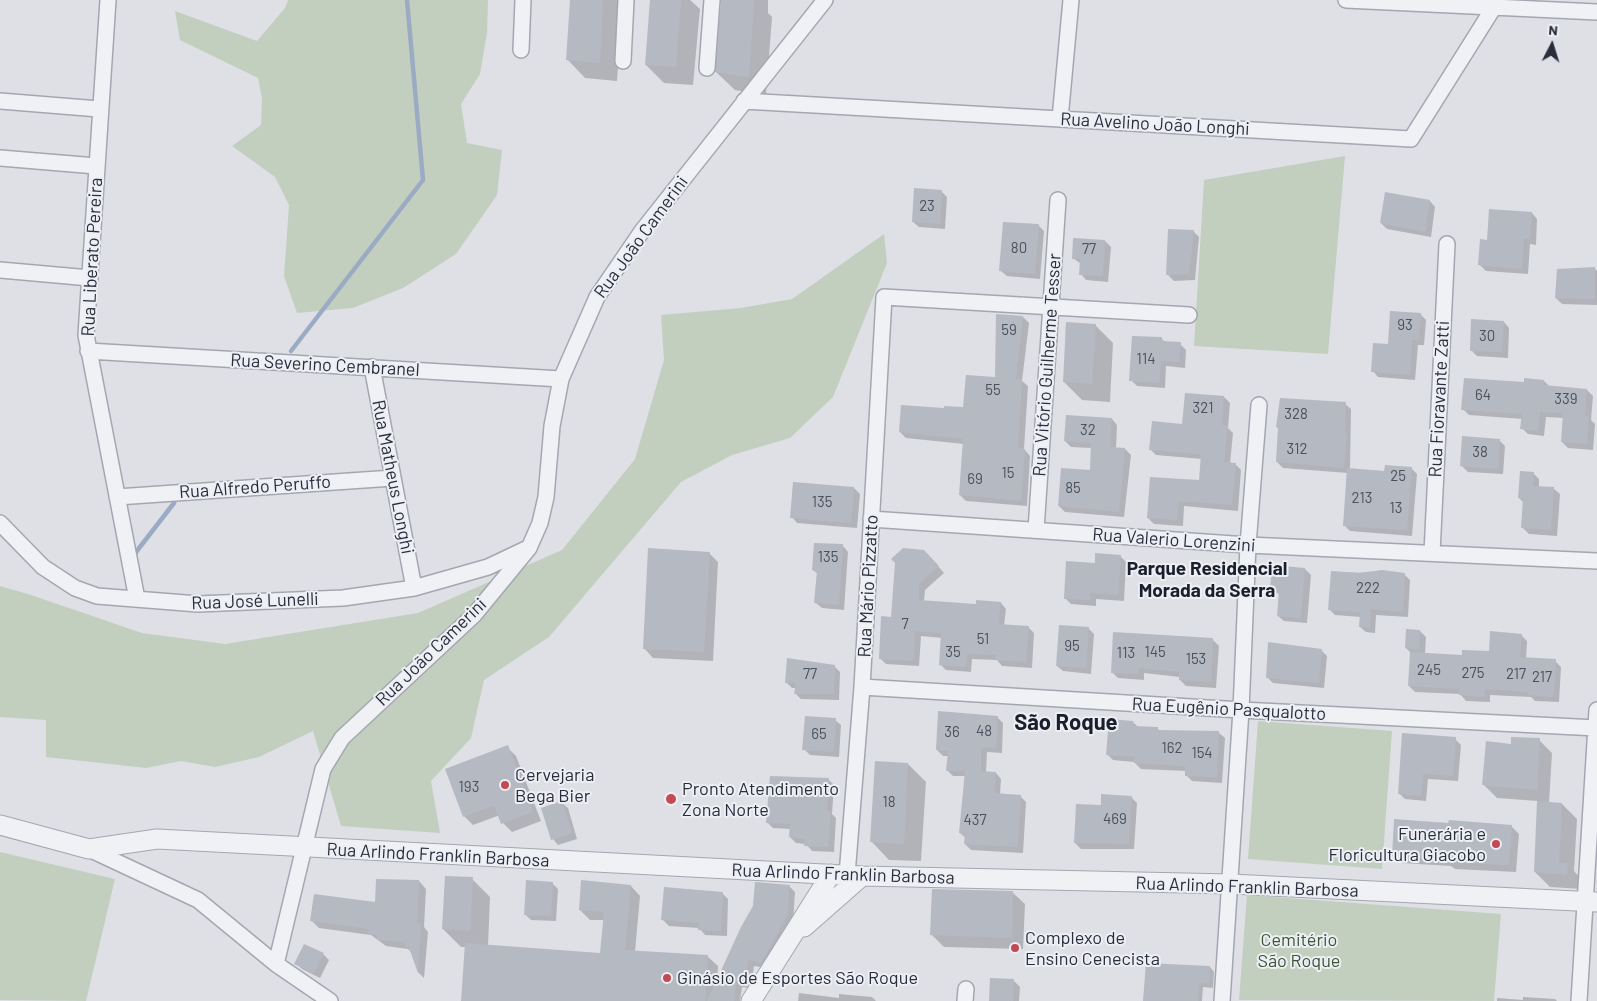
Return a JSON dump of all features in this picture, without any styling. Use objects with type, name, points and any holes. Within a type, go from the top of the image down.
[{"type":"street","name":"Rua Liberato Pereira","points":[[108,0],[99,109],[86,335],[137,599]]},
{"type":"street","points":[[522,50],[523,0]]},
{"type":"street","points":[[623,61],[626,0]]},
{"type":"street","points":[[707,68],[712,0]]},
{"type":"street","name":"Rua João Camerini","points":[[276,964],[322,769],[342,738],[474,615],[530,548],[540,523],[546,497],[552,426],[561,379],[596,297],[642,231],[826,0]]},
{"type":"street","points":[[1060,119],[1071,0]]},
{"type":"street","points":[[1346,0],[1597,12]]},
{"type":"street","name":"Rua Avelino João Longhi","points":[[744,101],[1411,139],[1494,7]]},
{"type":"street","points":[[0,101],[99,109]]},
{"type":"street","points":[[0,158],[96,166]]},
{"type":"street","name":"Rua Vitório Guilherme Tesser","points":[[1036,530],[1058,200]]},
{"type":"street","name":"Rua Fioravante Zatti","points":[[1432,553],[1447,244]]},
{"type":"street","points":[[0,270],[90,278]]},
{"type":"street","name":"Rua Mário Pizzatto","points":[[847,875],[862,688],[884,297],[1051,306]]},
{"type":"street","points":[[1051,306],[1189,315]]},
{"type":"street","name":"Rua Severino Cembranel","points":[[88,351],[561,379]]},
{"type":"street","name":"Rua Matheus Longhi","points":[[372,367],[414,588]]},
{"type":"street","points":[[1222,1001],[1241,710],[1248,545],[1259,405]]},
{"type":"street","name":"Rua Alfredo Peruffo","points":[[117,497],[393,478]]},
{"type":"street","name":"Rua Valerio Lorenzini","points":[[871,519],[1248,545],[1597,562]]},
{"type":"street","name":"Rua José Lunelli","points":[[0,523],[43,567],[75,588],[97,596],[198,604],[343,598],[414,588],[488,567],[530,548]]},
{"type":"street","name":"Rua Eugênio Pasqualotto","points":[[862,688],[1596,728]]},
{"type":"street","points":[[1579,1001],[1591,902],[1597,710]]},
{"type":"street","points":[[0,825],[89,850],[198,900],[276,964],[330,1001]]},
{"type":"street","name":"Rua Arlindo Franklin Barbosa","points":[[89,850],[157,840],[847,875],[1231,884],[1591,902]]},
{"type":"street","points":[[793,936],[847,875]]},
{"type":"street","points":[[751,1001],[793,936],[847,875]]},
{"type":"green space","points":[[288,0],[488,0],[487,33],[480,74],[461,104],[467,143],[502,150],[497,195],[456,254],[403,288],[353,308],[297,313],[284,276],[289,205],[275,177],[232,146],[261,125],[262,99],[258,78],[180,40],[175,11],[257,41],[285,8]]},
{"type":"green space","points":[[1345,156],[1328,354],[1194,346],[1204,180]]},
{"type":"green space","points":[[884,234],[887,263],[833,397],[790,438],[732,455],[681,482],[549,637],[484,680],[471,738],[431,781],[440,833],[341,826],[313,731],[259,757],[215,767],[181,761],[146,768],[46,757],[46,720],[0,717],[0,586],[142,633],[225,644],[418,613],[562,550],[635,459],[664,360],[661,315],[741,308],[792,299]]},
{"type":"green space","points":[[1258,721],[1392,731],[1382,869],[1248,859]]},
{"type":"green space","points":[[0,852],[115,879],[86,1001],[0,1000]]},
{"type":"green space","name":"Cemitério São Roque","points":[[1247,895],[1501,914],[1494,1001],[1239,1000]]},
{"type":"building","points":[[570,0],[603,0],[600,63],[566,60]]},
{"type":"building","points":[[650,0],[681,0],[676,67],[645,65]]},
{"type":"building","points":[[721,0],[754,0],[749,77],[715,72]]},
{"type":"building","points":[[914,188],[942,190],[940,224],[912,222]]},
{"type":"building","points":[[1385,192],[1430,200],[1425,232],[1380,223]]},
{"type":"building","points":[[1489,209],[1532,212],[1530,239],[1524,239],[1522,269],[1478,265],[1480,239],[1487,240]]},
{"type":"building","points":[[1003,222],[1039,224],[1035,274],[999,271]]},
{"type":"building","points":[[1168,229],[1194,230],[1189,274],[1166,275]]},
{"type":"building","points":[[1073,238],[1105,240],[1103,276],[1079,275],[1080,259],[1072,259]]},
{"type":"building","points":[[1595,267],[1595,299],[1555,298],[1557,269]]},
{"type":"building","points":[[1390,311],[1421,313],[1419,340],[1412,340],[1410,375],[1371,372],[1373,343],[1388,344]]},
{"type":"building","points":[[996,314],[1023,316],[1016,379],[1022,379],[1018,448],[1025,449],[1021,501],[959,495],[963,439],[899,432],[901,405],[944,408],[944,406],[963,407],[966,375],[995,377]]},
{"type":"building","points":[[1471,319],[1504,321],[1502,352],[1470,351]]},
{"type":"building","points":[[1066,322],[1096,324],[1092,384],[1063,382]]},
{"type":"building","points":[[1132,336],[1162,337],[1162,341],[1181,342],[1179,362],[1161,361],[1159,383],[1129,381]]},
{"type":"building","points":[[1464,378],[1524,382],[1524,378],[1544,380],[1544,385],[1587,389],[1585,416],[1589,416],[1587,444],[1561,442],[1563,413],[1540,412],[1538,431],[1520,429],[1522,414],[1461,410]]},
{"type":"building","points":[[1185,393],[1224,396],[1222,425],[1228,426],[1224,462],[1236,463],[1232,505],[1179,501],[1177,520],[1147,518],[1150,477],[1199,480],[1201,454],[1149,450],[1152,421],[1182,424]]},
{"type":"building","points":[[1280,398],[1346,402],[1345,434],[1347,434],[1344,468],[1276,462],[1278,428],[1276,427]]},
{"type":"building","points":[[1066,415],[1112,418],[1110,447],[1125,448],[1119,512],[1058,506],[1061,468],[1090,470],[1091,443],[1064,441]]},
{"type":"building","points":[[1462,436],[1500,439],[1498,469],[1460,466]]},
{"type":"building","points":[[1385,465],[1412,467],[1407,530],[1343,526],[1347,468],[1384,471]]},
{"type":"building","points":[[1520,471],[1534,472],[1533,486],[1554,487],[1551,530],[1521,528],[1523,499],[1518,498]]},
{"type":"building","points":[[793,482],[854,487],[851,523],[790,518]]},
{"type":"building","points":[[814,543],[843,544],[839,605],[814,603],[817,571],[812,570]]},
{"type":"building","points":[[648,548],[710,552],[704,652],[643,649]]},
{"type":"building","points":[[903,548],[924,550],[939,566],[919,584],[919,600],[976,604],[976,600],[1001,602],[998,624],[1029,626],[1026,662],[995,660],[996,655],[967,654],[966,667],[939,665],[941,633],[915,631],[914,661],[879,659],[881,616],[891,617],[895,563],[891,559]]},
{"type":"building","points":[[1095,553],[1121,555],[1118,595],[1090,593],[1090,600],[1064,599],[1066,561],[1095,563]]},
{"type":"building","points":[[1272,565],[1305,568],[1301,618],[1277,616],[1279,590],[1270,589]]},
{"type":"building","points":[[1382,570],[1405,573],[1403,612],[1371,609],[1370,628],[1359,627],[1360,612],[1328,610],[1331,571],[1359,573]]},
{"type":"building","points":[[1059,625],[1089,627],[1086,668],[1056,666]]},
{"type":"building","points":[[1406,629],[1420,630],[1419,649],[1405,648]]},
{"type":"building","points":[[1490,631],[1522,634],[1520,657],[1556,659],[1554,697],[1528,695],[1528,692],[1485,689],[1484,697],[1459,695],[1459,689],[1408,686],[1410,652],[1462,655],[1462,650],[1489,651]]},
{"type":"building","points":[[1113,632],[1213,638],[1211,682],[1179,680],[1179,672],[1139,668],[1138,674],[1111,673]]},
{"type":"building","points":[[1268,642],[1322,649],[1319,683],[1266,678]]},
{"type":"building","points":[[787,658],[835,665],[834,694],[794,694],[796,683],[785,683]]},
{"type":"building","points":[[938,711],[998,716],[996,748],[981,747],[981,771],[996,772],[994,793],[1021,795],[1018,847],[964,844],[965,834],[959,833],[965,771],[946,771],[948,751],[936,750]]},
{"type":"building","points":[[805,716],[836,718],[834,752],[802,750]]},
{"type":"building","points":[[1109,719],[1133,721],[1133,726],[1158,727],[1158,730],[1219,731],[1217,777],[1185,776],[1185,766],[1134,763],[1134,757],[1106,755]]},
{"type":"building","points":[[1402,733],[1456,737],[1453,776],[1423,774],[1421,796],[1398,794]]},
{"type":"building","points":[[1511,737],[1540,738],[1537,790],[1482,785],[1486,741],[1511,744]]},
{"type":"building","points":[[508,745],[533,812],[501,824],[494,805],[463,817],[445,769]]},
{"type":"building","points":[[875,761],[908,763],[904,844],[870,842]]},
{"type":"building","points":[[770,776],[829,778],[827,810],[831,811],[828,847],[804,846],[805,839],[789,837],[790,824],[766,823]]},
{"type":"building","points":[[1101,794],[1132,796],[1129,844],[1074,843],[1076,804],[1101,805]]},
{"type":"building","points":[[562,801],[572,833],[551,840],[541,808]]},
{"type":"building","points":[[1537,801],[1562,803],[1559,863],[1568,863],[1567,875],[1534,872]]},
{"type":"building","points":[[1394,819],[1448,823],[1449,820],[1512,825],[1509,865],[1446,862],[1446,859],[1392,856]]},
{"type":"building","points":[[445,876],[473,877],[470,931],[442,929]]},
{"type":"building","points":[[376,879],[419,880],[417,923],[421,923],[418,973],[409,948],[405,947],[405,942],[377,940],[377,935],[368,934],[369,929],[310,921],[314,894],[375,902]]},
{"type":"building","points":[[526,880],[553,882],[551,916],[524,915]]},
{"type":"building","points":[[581,880],[631,885],[625,950],[708,955],[705,1001],[461,1001],[465,943],[600,953],[604,912],[579,910]]},
{"type":"building","points":[[755,882],[790,885],[787,916],[761,963],[748,960],[746,983],[736,982],[734,1001],[707,1001],[741,927],[753,906]]},
{"type":"building","points":[[664,887],[723,892],[721,931],[698,930],[698,923],[661,920]]},
{"type":"building","points":[[932,889],[1013,891],[1012,938],[930,935]]},
{"type":"building","points":[[304,944],[324,953],[314,973],[294,964]]},
{"type":"building","points":[[1146,963],[1210,966],[1209,984],[1199,983],[1198,1001],[1143,1001]]},
{"type":"building","points":[[990,978],[1014,979],[1013,1001],[989,1001]]},
{"type":"waterway","points":[[291,351],[423,180],[407,0]]},
{"type":"waterway","points":[[133,556],[174,503]]},
{"type":"place","name":"Cervejaria Bega Bier","points":[[505,785]]},
{"type":"place","name":"Pronto Atendimento Zona Norte","points":[[671,799]]},
{"type":"place","name":"Funerária e Floricultura Giacobo","points":[[1496,844]]},
{"type":"place","name":"Complexo de Ensino Cenecista","points":[[1015,948]]},
{"type":"place","name":"Ginásio de Esportes São Roque","points":[[667,978]]},
{"type":"district","name":"Parque Residencial Morada da Serra","points":[[1207,580]]},
{"type":"district","name":"São Roque","points":[[1066,723]]}]
